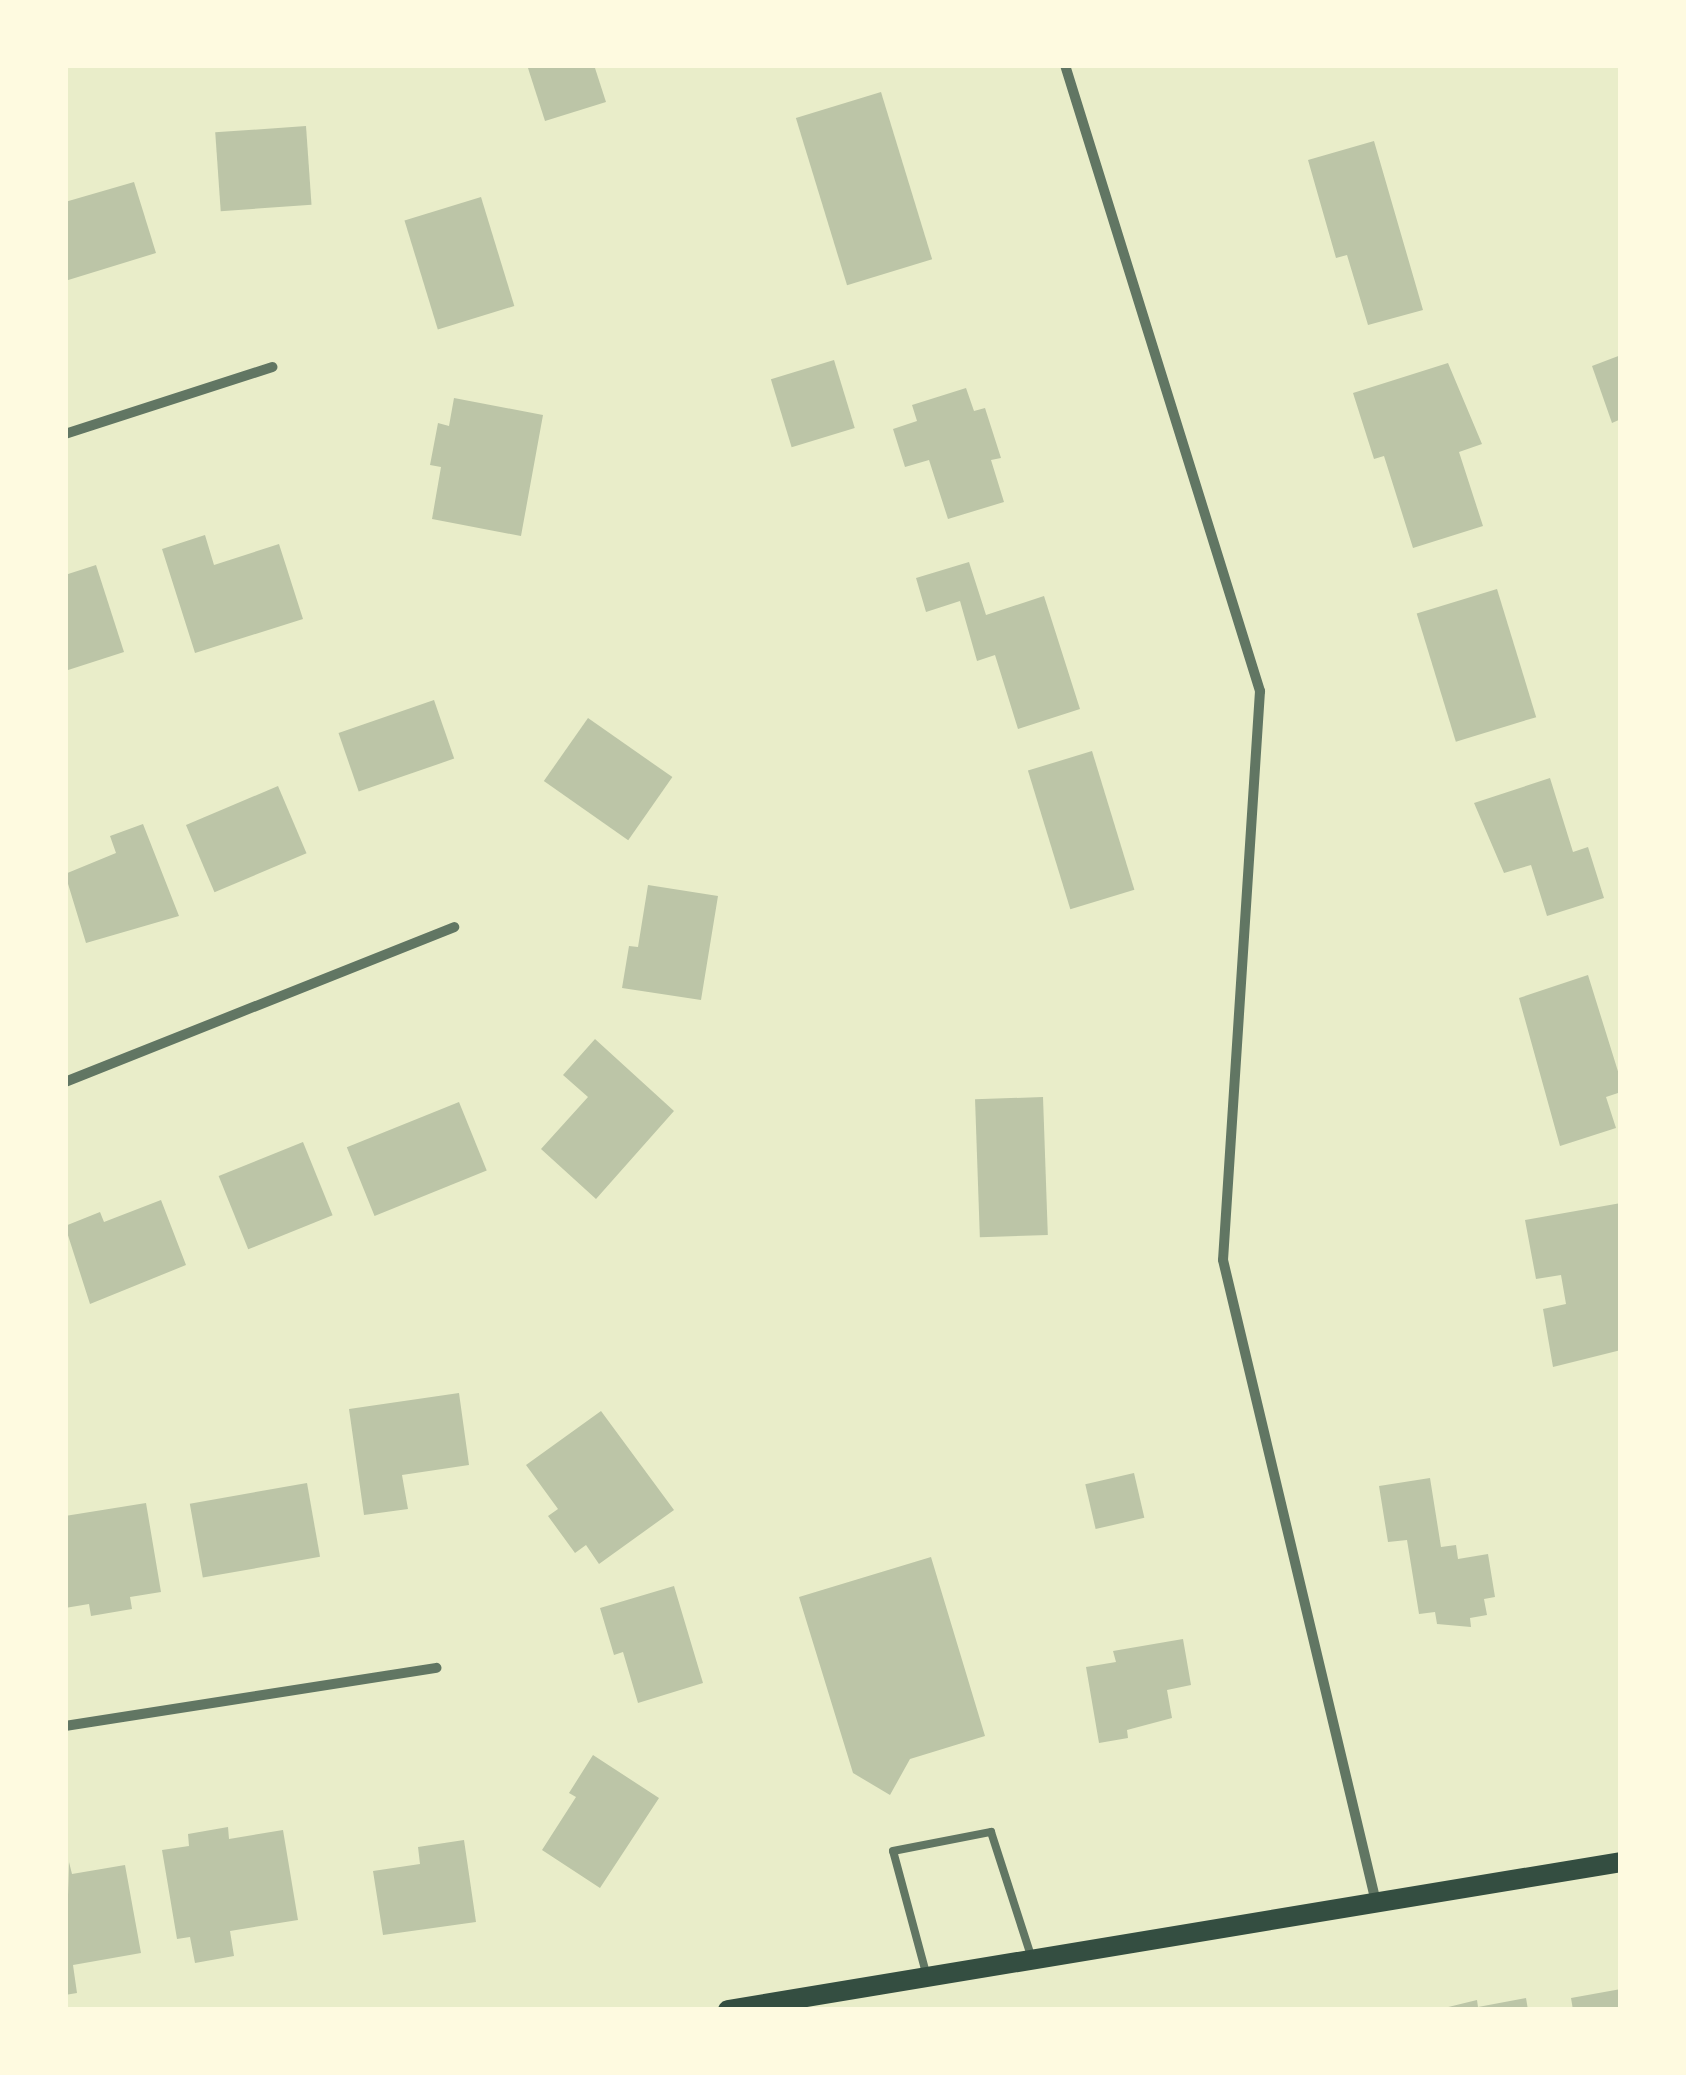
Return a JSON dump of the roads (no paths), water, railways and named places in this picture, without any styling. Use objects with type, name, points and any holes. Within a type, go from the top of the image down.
[{"type":"main road","points":[[728,2010],[1621,1862]]},
{"type":"street","points":[[1065,65],[1260,691],[1223,1260],[1376,1902]]},
{"type":"street","points":[[65,434],[272,367]]},
{"type":"street","points":[[65,1082],[454,927]]},
{"type":"street","points":[[65,1726],[436,1668]]},
{"type":"lane","points":[[927,1977],[893,1850],[991,1832],[1032,1959]]}]
